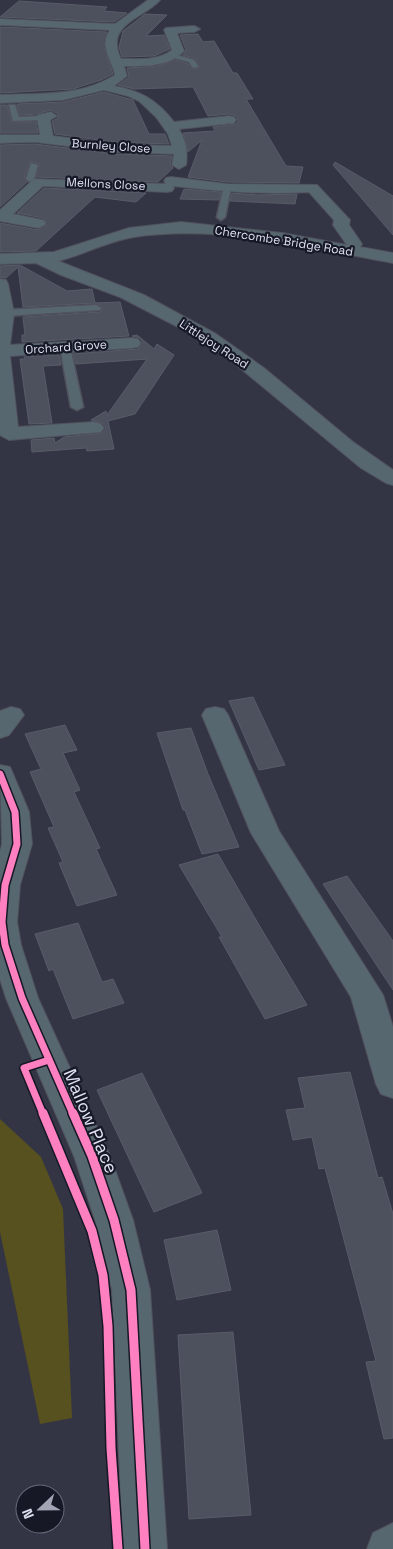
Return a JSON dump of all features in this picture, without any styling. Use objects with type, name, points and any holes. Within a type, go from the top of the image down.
[{"type":"street","points":[[105,88],[120,76],[117,63],[110,49],[113,34],[132,15],[155,0]]},
{"type":"street","points":[[0,22],[119,26]]},
{"type":"street","points":[[117,63],[149,62],[173,56],[178,51],[178,46],[170,30],[194,30]]},
{"type":"street","points":[[0,99],[64,95],[105,88],[143,98],[151,104],[169,126],[180,150],[180,163],[157,203]]},
{"type":"street","points":[[44,139],[47,134],[47,117]]},
{"type":"street","points":[[169,126],[229,120]]},
{"type":"street","name":"Burnley Close","points":[[0,139],[44,139],[115,148],[180,150]]},
{"type":"street","name":"Mellons Close","points":[[23,179],[271,190],[312,188],[317,191],[342,220],[341,226],[354,244]]},
{"type":"street","name":"Mellons Close","points":[[0,217],[35,184],[45,180]]},
{"type":"street","name":"Mellons Close","points":[[0,217],[38,223]]},
{"type":"street","name":"Chercombe Bridge Road","points":[[0,259],[6,257],[56,257],[129,233],[180,228],[282,238],[393,258]]},
{"type":"street","name":"Littlejoy Road","points":[[40,258],[50,265],[150,305],[211,339],[237,356],[365,461],[393,479]]},
{"type":"street","points":[[0,284],[5,313],[0,351],[4,434],[94,428]]},
{"type":"street","name":"Orchard Grove","points":[[0,351],[132,343]]},
{"type":"street","points":[[215,715],[265,833],[367,995],[393,1084]]},
{"type":"street","name":"Mallow Place","points":[[0,774],[15,812],[17,844],[5,885],[2,922],[5,944],[22,998],[92,1156],[114,1220],[131,1290],[145,1549]]},
{"type":"street","points":[[389,1549],[393,1545]]},
{"type":"lane","points":[[173,56],[192,61],[194,67]]},
{"type":"lane","points":[[12,107],[16,119],[47,117]]},
{"type":"lane","points":[[23,179],[34,164]]},
{"type":"lane","points":[[221,217],[227,188]]},
{"type":"lane","points":[[5,313],[96,308]]},
{"type":"lane","points":[[66,347],[77,407]]},
{"type":"shaded area","points":[[0,1119],[41,1157],[63,1209],[72,1418],[40,1424],[0,1232]]},
{"type":"building","points":[[19,1],[107,7],[104,11],[127,13],[114,22],[0,17]]},
{"type":"building","points":[[145,14],[167,15],[146,36],[164,35],[170,49],[154,56],[122,57],[119,47],[123,31]]},
{"type":"building","points":[[0,27],[107,32],[104,47],[113,74],[73,89],[0,93]]},
{"type":"building","points":[[198,34],[203,42],[214,41],[233,73],[237,73],[253,99],[246,99],[286,166],[303,167],[299,183],[227,182],[188,177],[202,140],[188,152],[183,133],[215,131],[213,127],[236,124],[238,121],[236,116],[229,114],[208,116],[193,87],[134,89],[118,85],[129,77],[127,68],[157,66],[175,60],[188,64],[193,70],[200,68],[196,59],[183,55],[186,50],[180,35]]},
{"type":"building","points":[[104,92],[133,100],[149,134],[165,134],[169,144],[115,142],[55,134],[52,121],[58,118],[58,114],[51,110],[36,114],[20,115],[17,104],[63,102]]},
{"type":"building","points":[[0,105],[7,105],[12,122],[36,122],[38,133],[0,133]]},
{"type":"building","points":[[35,144],[115,154],[172,156],[170,165],[173,168],[158,182],[36,177],[40,164],[30,161],[24,178],[27,182],[0,207],[0,145]]},
{"type":"building","points":[[335,162],[393,196],[393,235],[333,165]]},
{"type":"building","points":[[44,188],[146,193],[136,202],[95,197],[36,251],[0,252],[0,223],[38,230],[47,224],[43,218],[17,213]]},
{"type":"building","points":[[184,189],[221,192],[219,200],[180,199]]},
{"type":"building","points":[[232,193],[258,195],[297,194],[295,204],[230,201]]},
{"type":"building","points":[[20,265],[67,291],[92,289],[95,303],[120,302],[129,336],[22,342],[22,335],[25,335],[23,317],[100,312],[103,307],[96,303],[23,307],[18,267],[6,278],[0,277],[0,266]]},
{"type":"building","points":[[137,335],[154,349],[157,344],[174,355],[135,414],[108,421],[114,449],[87,451],[86,448],[32,452],[31,440],[54,438],[55,443],[64,437],[102,433],[106,428],[102,423],[91,420],[106,411],[107,415],[147,359],[76,364],[73,354],[138,349],[143,343],[140,338],[132,336]]},
{"type":"building","points":[[59,355],[61,365],[43,366],[52,423],[29,424],[20,359],[25,359],[24,357]]},
{"type":"building","points":[[253,697],[285,765],[259,770],[229,701]]},
{"type":"building","points":[[65,725],[77,750],[63,753],[80,790],[74,792],[100,848],[96,849],[117,895],[77,906],[59,863],[63,862],[48,828],[54,827],[30,772],[41,769],[25,734]]},
{"type":"building","points":[[191,728],[239,847],[202,854],[185,810],[183,810],[157,733]]},
{"type":"building","points":[[218,854],[307,1005],[265,1019],[219,937],[222,937],[179,865]]},
{"type":"building","points":[[347,876],[393,941],[393,990],[323,884]]},
{"type":"building","points":[[78,923],[102,982],[113,979],[124,1003],[73,1019],[53,969],[49,971],[35,934]]},
{"type":"building","points":[[350,1072],[378,1178],[382,1177],[393,1214],[393,1438],[384,1439],[366,1362],[376,1361],[325,1168],[319,1169],[312,1137],[293,1140],[286,1110],[305,1108],[298,1078]]},
{"type":"building","points":[[142,1073],[202,1193],[154,1212],[97,1090]]},
{"type":"building","points":[[217,1230],[231,1290],[177,1300],[164,1240]]},
{"type":"building","points":[[233,1332],[251,1515],[189,1519],[178,1335]]},
{"type":"cycle path","points":[[0,774],[15,812],[17,844],[5,885],[2,922],[5,945],[22,998],[92,1156],[114,1220],[131,1290],[145,1549]]},
{"type":"cycle path","points":[[49,1060],[24,1068],[92,1231],[103,1275],[108,1326],[111,1448],[118,1549]]}]
